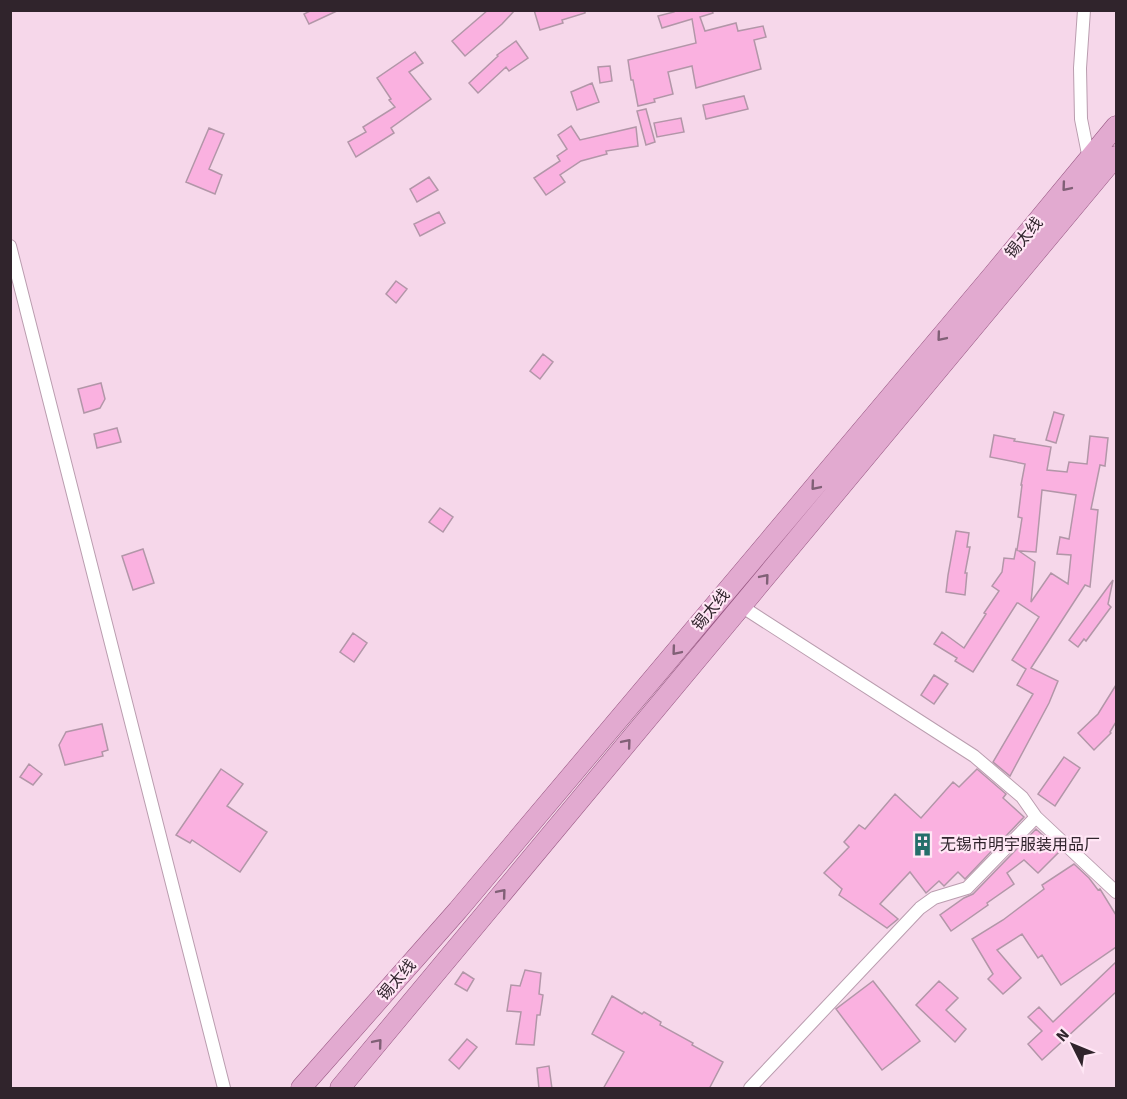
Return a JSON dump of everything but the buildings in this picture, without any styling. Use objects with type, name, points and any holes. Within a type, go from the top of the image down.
[{"type":"main road","name":"锡太线","points":[[301,1089],[458,910],[1116,126]]},
{"type":"main road","name":"锡太线","points":[[340,1089],[1116,156]]},
{"type":"street","points":[[1084,10],[1080,68],[1082,119],[1089,159]]},
{"type":"street","points":[[10,246],[224,1089]]},
{"type":"street","points":[[741,606],[974,756],[1022,796],[1036,817],[1116,892]]},
{"type":"street","points":[[750,1089],[920,908],[934,898],[967,888],[1036,817]]},
{"type":"place","name":"无锡市明宇服装用品厂","points":[[922,845]]}]
